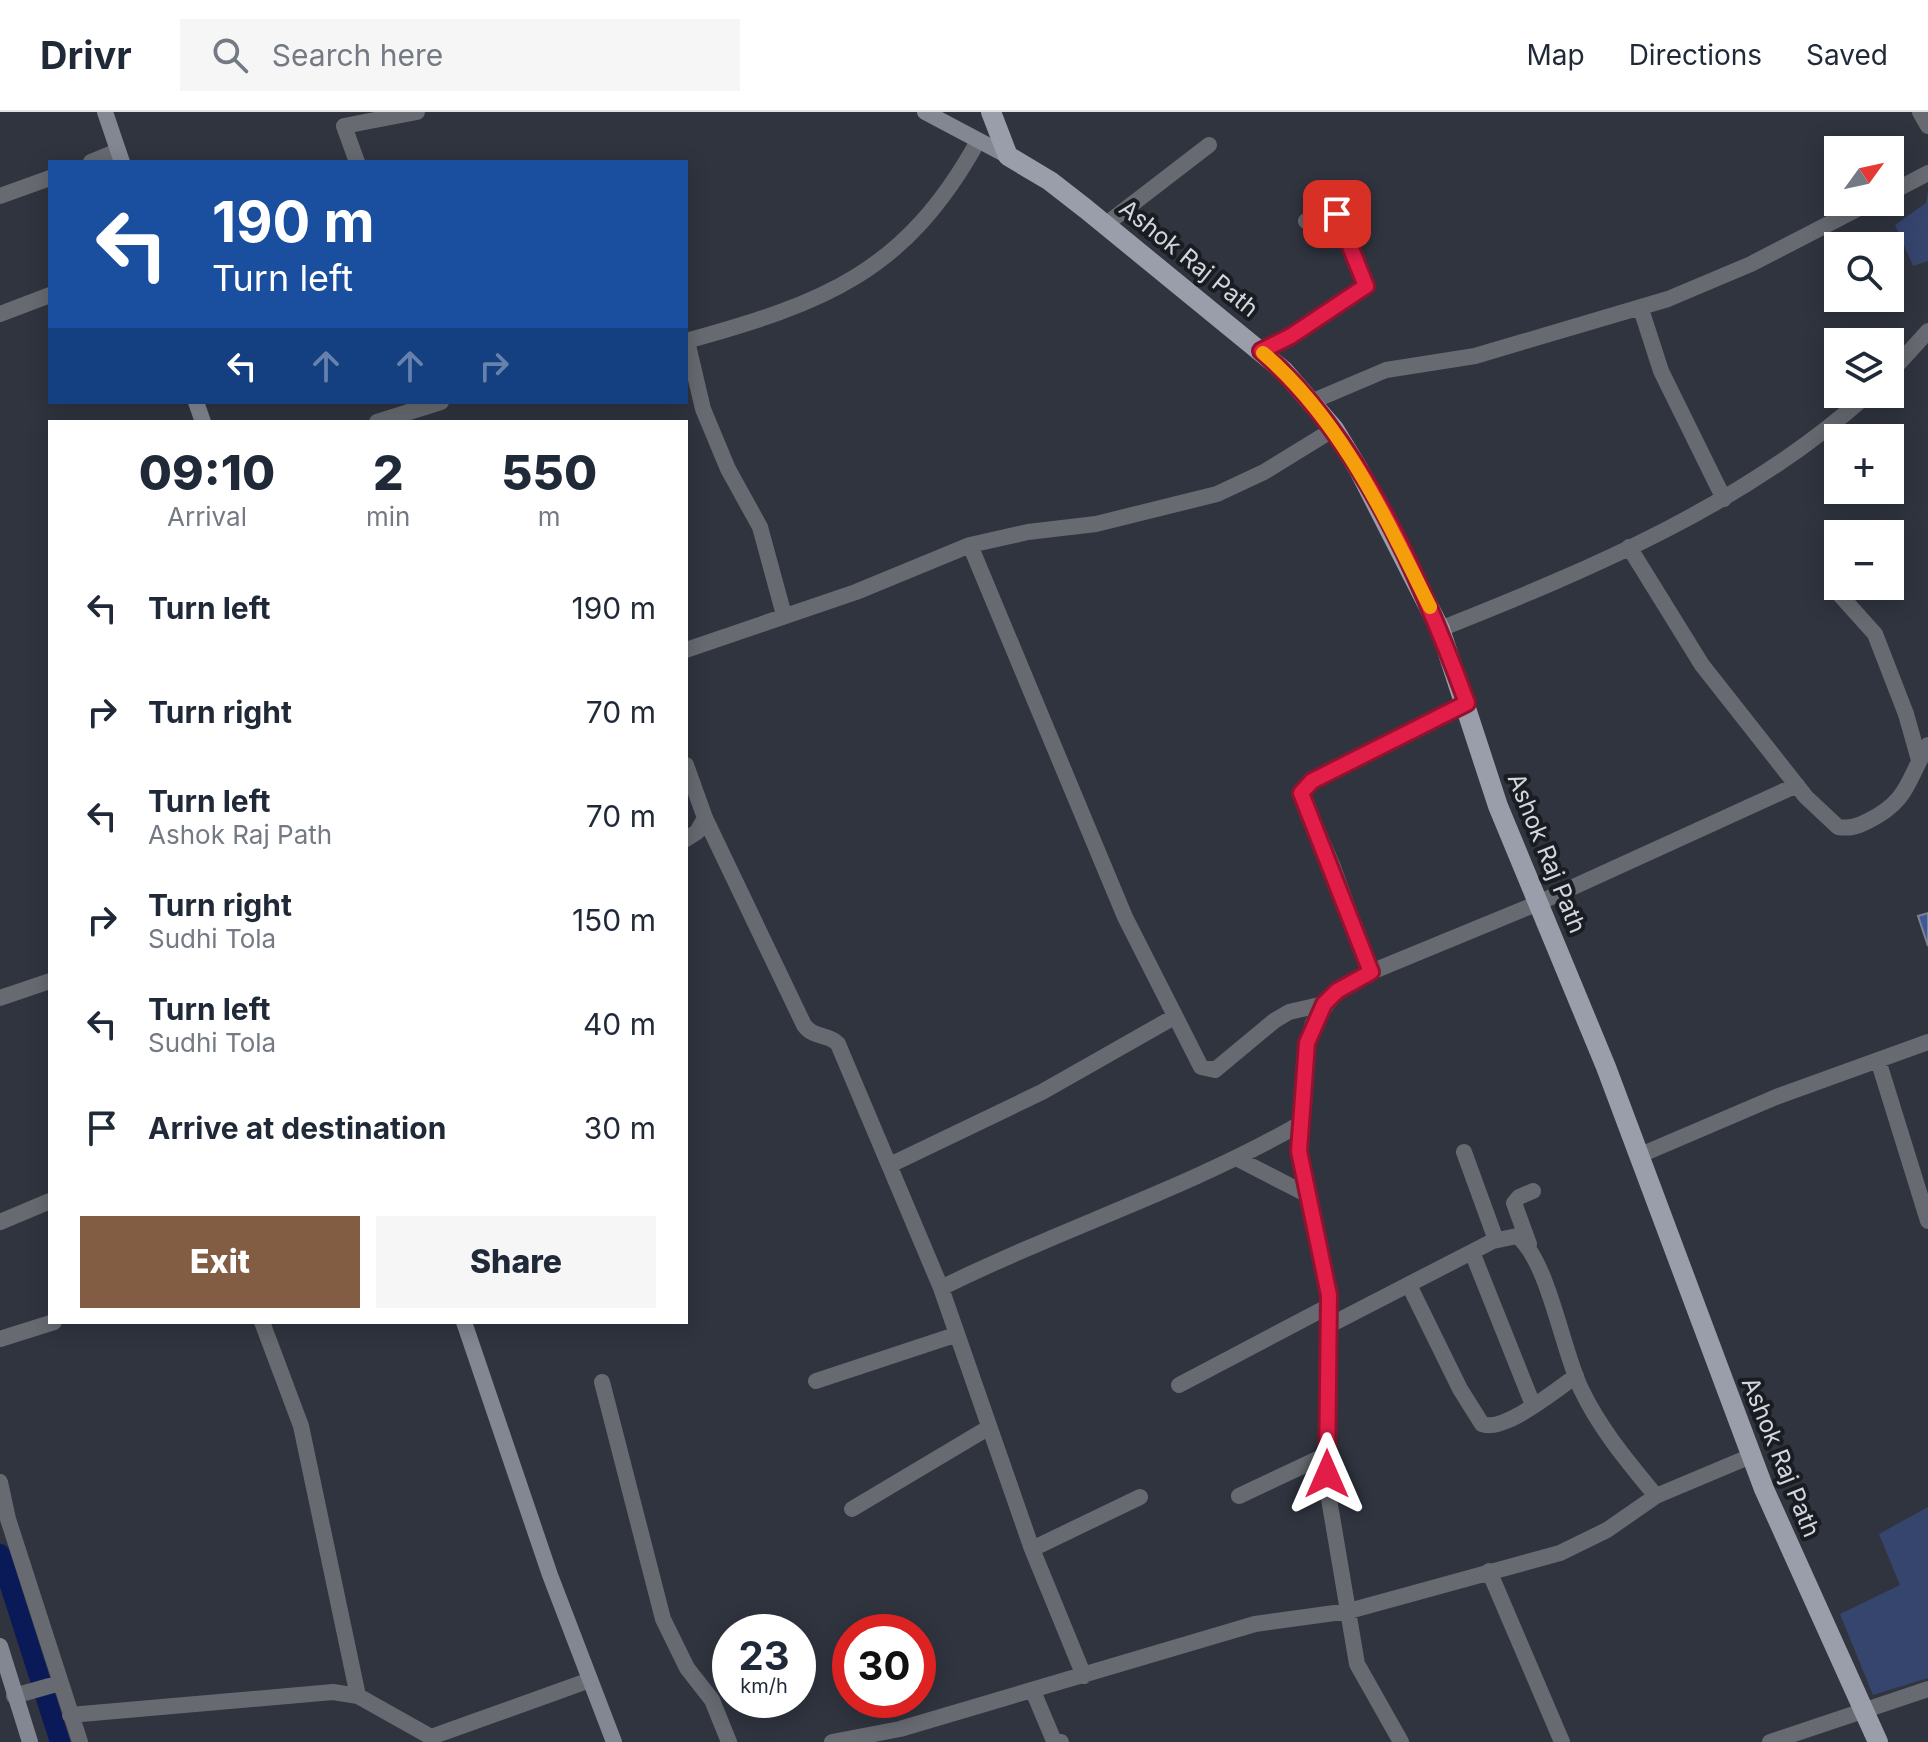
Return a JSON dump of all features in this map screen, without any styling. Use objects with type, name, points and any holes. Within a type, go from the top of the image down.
[{"type":"main road","points":[[105,112],[120,156]]},
{"type":"main road","points":[[925,112],[1008,156]]},
{"type":"main road","points":[[991,112],[1008,156]]},
{"type":"main road","name":"Ashok Raj Path","points":[[1008,156],[1050,181],[1261,351],[1313,401],[1334,429],[1440,629],[1467,703],[1498,806],[1606,1067],[1751,1456],[1878,1742]]},
{"type":"main road","points":[[465,1324],[474,1361],[614,1742]]},
{"type":"main road","points":[[0,1646],[18,1695],[30,1742]]},
{"type":"street","points":[[356,160],[344,126],[417,112]]},
{"type":"street","points":[[1920,112],[1928,126]]},
{"type":"street","points":[[688,340],[786,312],[873,266],[928,215],[978,141]]},
{"type":"street","points":[[1105,225],[1209,145]]},
{"type":"street","points":[[1904,186],[1928,173]]},
{"type":"street","points":[[0,196],[48,179]]},
{"type":"street","points":[[1261,351],[1291,336],[1366,286],[1337,214],[1306,221]]},
{"type":"street","points":[[1313,401],[1386,370],[1465,358],[1641,309],[1751,264],[1844,216]]},
{"type":"street","points":[[0,314],[48,296]]},
{"type":"street","points":[[1641,309],[1661,371],[1724,499]]},
{"type":"street","points":[[1904,358],[1928,331]]},
{"type":"street","points":[[688,349],[703,409],[728,469],[760,527],[784,615]]},
{"type":"street","points":[[400,418],[436,404]]},
{"type":"street","points":[[1440,629],[1629,547],[1724,499],[1823,432],[1851,408]]},
{"type":"street","points":[[688,649],[856,592],[970,545],[1028,532],[1096,524],[1191,502],[1264,472],[1334,429]]},
{"type":"street","points":[[970,545],[1125,917],[1201,1067],[1215,1070],[1274,1021],[1289,1012],[1324,1004]]},
{"type":"street","points":[[1629,547],[1702,665],[1827,819],[1838,827],[1847,828],[1893,807],[1910,784],[1924,752],[1875,634],[1844,600]]},
{"type":"street","points":[[1371,972],[1301,793],[1312,781],[1467,703]]},
{"type":"street","points":[[688,771],[705,818],[804,1025],[815,1036],[828,1037],[838,1044],[941,1288],[1032,1549],[1084,1676]]},
{"type":"street","points":[[1401,1742],[1363,1679],[1353,1650],[1332,1520],[1326,1455],[1329,1306],[1323,1260],[1306,1194],[1299,1151],[1307,1043],[1324,1004],[1337,991],[1371,972],[1536,904],[1797,785]]},
{"type":"street","points":[[688,838],[697,832],[705,818]]},
{"type":"street","points":[[0,998],[48,982]]},
{"type":"street","points":[[890,1165],[1042,1092],[1174,1017]]},
{"type":"street","points":[[1638,1156],[1776,1097],[1928,1042]]},
{"type":"street","points":[[1878,1060],[1928,1221]]},
{"type":"street","points":[[941,1288],[1013,1252],[1238,1159],[1300,1124]]},
{"type":"street","points":[[1464,1152],[1496,1240]]},
{"type":"street","points":[[1238,1159],[1306,1194]]},
{"type":"street","points":[[1533,1191],[1519,1197],[1514,1203],[1576,1376],[1607,1434],[1656,1496]]},
{"type":"street","points":[[0,1222],[48,1202]]},
{"type":"street","points":[[1330,1325],[1496,1240],[1517,1236],[1530,1245]]},
{"type":"street","points":[[1472,1252],[1533,1405]]},
{"type":"street","points":[[1409,1285],[1476,1419],[1488,1427],[1496,1426],[1533,1405],[1576,1376]]},
{"type":"street","points":[[1179,1385],[1329,1306]]},
{"type":"street","points":[[0,1339],[48,1324]]},
{"type":"street","points":[[263,1324],[301,1426],[358,1696]]},
{"type":"street","points":[[816,1381],[955,1335]]},
{"type":"street","points":[[602,1382],[663,1619],[687,1668],[712,1700],[729,1742]]},
{"type":"street","points":[[852,1509],[988,1428]]},
{"type":"street","points":[[1239,1496],[1326,1455]]},
{"type":"street","points":[[832,1742],[900,1729],[1255,1624],[1347,1611],[1571,1548],[1607,1530],[1656,1496],[1751,1456]]},
{"type":"street","points":[[0,1482],[53,1685],[70,1715],[80,1742]]},
{"type":"street","points":[[1032,1549],[1140,1497]]},
{"type":"street","points":[[1489,1571],[1562,1742]]},
{"type":"street","points":[[70,1715],[333,1692],[358,1696],[431,1737],[590,1680]]},
{"type":"street","points":[[18,1695],[53,1685]]},
{"type":"street","points":[[1770,1742],[1928,1689]]},
{"type":"street","points":[[1033,1691],[1048,1733],[1054,1741],[1061,1742]]},
{"type":"shaded area","points":[[1928,191],[1928,261],[1913,266],[1904,246],[1904,232],[1898,232],[1895,225],[1926,203]]},
{"type":"shaded area","points":[[1928,1507],[1928,1678],[1873,1695],[1840,1614],[1900,1585],[1879,1534]]},
{"type":"building","points":[[1928,913],[1928,946],[1918,916]]},
{"type":"waterway","points":[[0,1554],[60,1742]]},
{"type":"slow traffic","points":[[1263,353],[1313,401],[1334,429],[1359,470],[1430,607]]},
{"type":"route","points":[[1327,1474],[1331,1334],[1329,1295],[1307,1203],[1299,1151],[1307,1043],[1313,1023],[1324,1004],[1337,991],[1371,972],[1333,867],[1308,817],[1301,793],[1312,781],[1467,703],[1440,629],[1359,470],[1313,401],[1261,351],[1291,336],[1366,286],[1337,214]]}]
